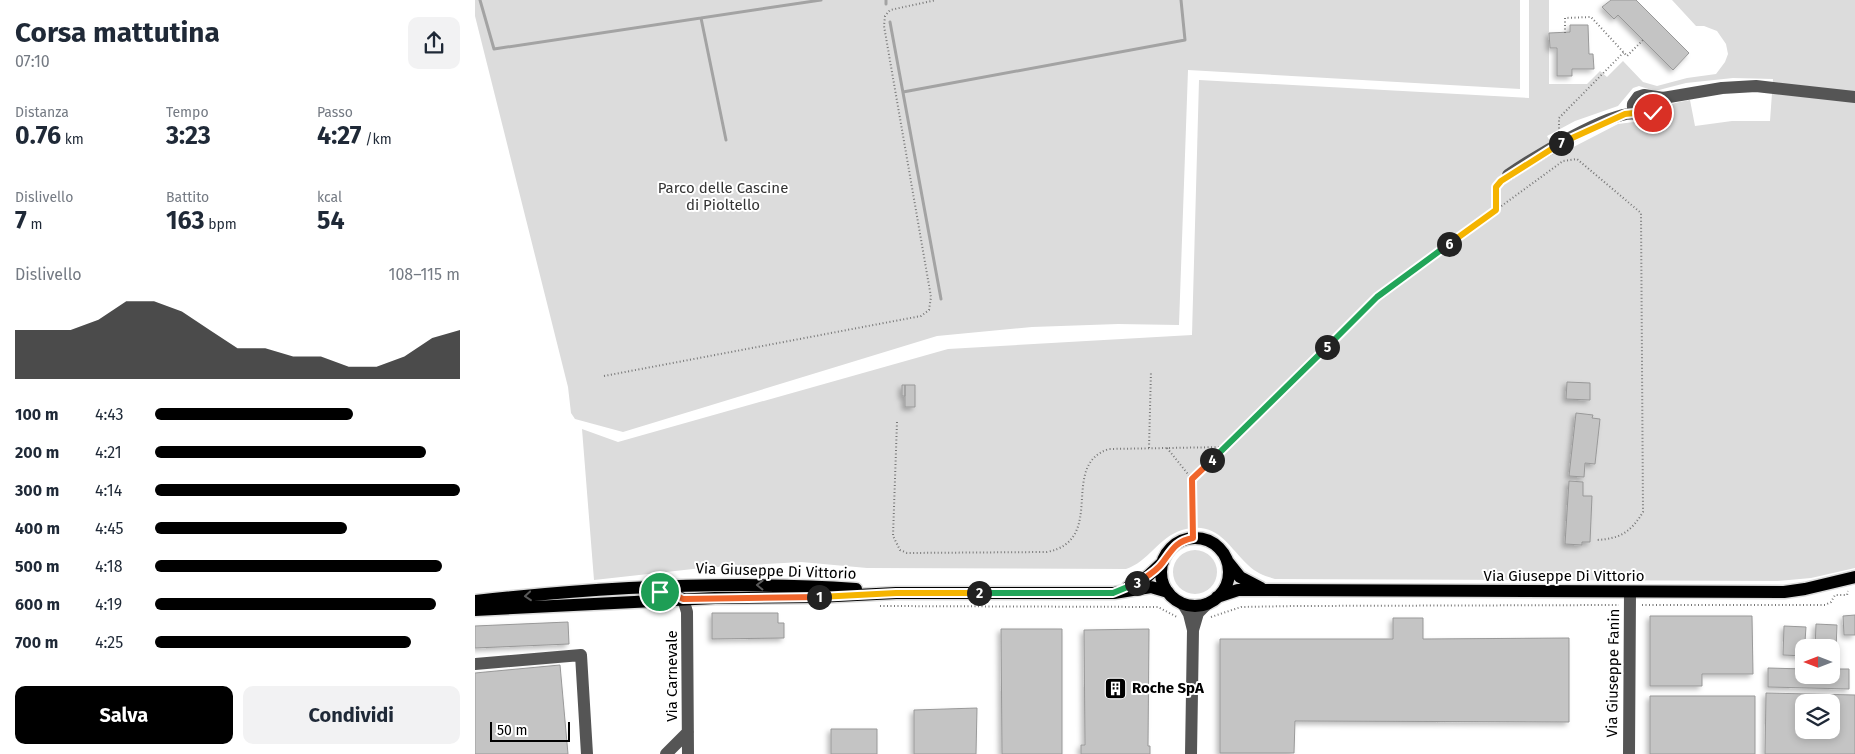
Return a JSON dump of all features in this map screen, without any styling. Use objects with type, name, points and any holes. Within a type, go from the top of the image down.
[{"type":"main road","points":[[1193,538],[1212,543],[1219,548],[1227,560],[1229,574],[1227,582],[1212,601],[1196,606],[1183,604],[1168,592],[1162,580],[1163,562],[1173,547],[1193,538]]},
{"type":"main road","name":"Via Giuseppe Di Vittorio","points":[[1227,560],[1234,570],[1247,582],[1271,591]]},
{"type":"main road","name":"Via Giuseppe Di Vittorio","points":[[1113,593],[1137,583],[1163,562]]},
{"type":"main road","name":"Via Giuseppe Di Vittorio","points":[[1212,601],[1238,590],[1630,599],[1789,592],[1854,583]]},
{"type":"main road","name":"Via Giuseppe Di Vittorio","points":[[475,601],[647,586],[705,584],[815,586],[896,593]]},
{"type":"main road","name":"Via Giuseppe Di Vittorio","points":[[475,610],[683,599],[896,593],[1113,593],[1151,588],[1168,592]]},
{"type":"street","points":[[1508,175],[1559,144],[1634,109],[1641,95],[1667,98],[1713,89],[1756,86],[1855,97]]},
{"type":"street","points":[[1650,97],[1654,103],[1654,110]]},
{"type":"street","points":[[1634,109],[1644,117],[1650,115],[1667,98]]},
{"type":"street","points":[[554,594],[565,597],[660,592],[674,594],[683,599]]},
{"type":"street","name":"Via Carnevale","points":[[683,599],[687,619],[688,754]]},
{"type":"street","name":"Via Giuseppe Fanin","points":[[1629,754],[1630,599]]},
{"type":"street","points":[[1193,624],[1212,601]]},
{"type":"street","points":[[1183,604],[1193,624],[1191,754]]},
{"type":"street","points":[[475,664],[581,655],[587,754]]},
{"type":"street","points":[[667,754],[688,732]]},
{"type":"path","points":[[604,376],[921,316],[929,310],[931,297],[884,26],[885,16],[890,10],[936,0]]},
{"type":"path","points":[[1565,32],[1565,18],[1591,17],[1627,56],[1643,40]]},
{"type":"path","points":[[1559,144],[1559,118],[1624,52]]},
{"type":"path","points":[[1192,479],[1377,297],[1563,161],[1577,159],[1641,213],[1643,512],[1630,531],[1612,538],[1596,540]]},
{"type":"path","points":[[1496,210],[1496,187],[1508,175]]},
{"type":"path","points":[[1149,448],[1151,371]]},
{"type":"path","points":[[897,422],[893,536],[900,550],[907,553],[1047,552],[1059,549],[1068,544],[1078,530],[1084,479],[1090,460],[1109,449],[1225,446]]},
{"type":"path","points":[[1166,448],[1192,479],[1193,538]]},
{"type":"path","points":[[878,606],[1158,606],[1176,617],[1193,624],[1241,607],[1630,599],[1825,605],[1831,602],[1835,595],[1847,595],[1854,583]]},
{"type":"green space","name":"Parco delle Cascine di Pioltello","points":[[475,0],[1520,0],[1520,89],[1188,70],[1179,325],[1118,324],[1032,327],[937,336],[623,432],[575,419],[571,413],[568,387],[475,16]]},
{"type":"green space","points":[[1529,0],[1549,0],[1549,84],[1587,84],[1600,71],[1607,77],[1623,61],[1643,82],[1657,86],[1687,78],[1716,74],[1725,62],[1728,54],[1726,44],[1717,31],[1704,26],[1696,26],[1672,0],[1855,0],[1855,568],[1811,578],[1778,581],[1275,579],[1251,568],[1227,542],[1213,531],[1204,528],[1194,528],[1174,533],[1141,561],[1126,569],[867,568],[801,562],[702,568],[594,580],[582,429],[618,442],[948,349],[1192,335],[1199,80],[1529,98]],"holes":[[[1733,78],[1773,79],[1770,121],[1732,121],[1695,126],[1690,100],[1675,103],[1634,122],[1618,124],[1558,155],[1547,136],[1575,121],[1618,106],[1633,88],[1639,86],[1655,91],[1686,83]]]},
{"type":"green space","points":[[1195,550],[1207,554],[1213,560],[1217,572],[1213,584],[1207,590],[1195,594],[1183,590],[1177,584],[1173,572],[1177,560],[1183,554]]},
{"type":"building","points":[[1611,0],[1636,0],[1689,53],[1673,70],[1618,15],[1614,19],[1602,7]]},
{"type":"building","points":[[1570,25],[1588,25],[1589,54],[1593,54],[1594,69],[1572,69],[1572,76],[1557,76],[1557,48],[1550,48],[1549,33],[1570,32]]},
{"type":"building","points":[[1567,382],[1590,383],[1590,400],[1566,399]]},
{"type":"building","points":[[902,385],[905,385],[905,396],[902,396]]},
{"type":"building","points":[[905,385],[915,385],[915,407],[905,407]]},
{"type":"building","points":[[1576,413],[1593,415],[1592,418],[1600,419],[1595,464],[1585,463],[1584,477],[1569,476]]},
{"type":"building","points":[[1569,481],[1583,482],[1583,496],[1592,496],[1590,542],[1582,542],[1582,545],[1565,544]]},
{"type":"building","points":[[712,613],[778,613],[778,623],[784,623],[784,638],[712,639]]},
{"type":"building","points":[[1855,615],[1855,635],[1844,635],[1843,616]]},
{"type":"building","points":[[1650,616],[1752,616],[1753,674],[1702,674],[1702,686],[1650,686]]},
{"type":"building","points":[[1393,618],[1423,618],[1423,639],[1569,638],[1569,722],[1295,721],[1294,753],[1220,753],[1220,639],[1393,639]]},
{"type":"building","points":[[568,622],[569,644],[475,648],[475,626]]},
{"type":"building","points":[[1816,624],[1837,625],[1836,639],[1815,639]]},
{"type":"building","points":[[1784,626],[1806,627],[1805,639],[1795,639],[1795,656],[1783,655]]},
{"type":"building","points":[[1001,629],[1062,629],[1062,754],[1002,754]]},
{"type":"building","name":"Roche SpA","points":[[1149,629],[1148,746],[1150,746],[1150,754],[1081,754],[1081,745],[1085,745],[1084,630]]},
{"type":"building","points":[[560,665],[568,754],[475,754],[475,673]]},
{"type":"building","points":[[1768,668],[1795,669],[1795,684],[1840,684],[1840,669],[1849,669],[1849,689],[1768,687]]},
{"type":"building","points":[[1766,693],[1810,694],[1795,694],[1795,739],[1840,739],[1840,695],[1855,695],[1855,754],[1765,754]]},
{"type":"building","points":[[1650,696],[1755,696],[1755,754],[1650,754]]},
{"type":"building","points":[[977,708],[976,754],[914,754],[914,710]]},
{"type":"building","points":[[831,729],[877,729],[877,754],[831,754]]},
{"type":"waterway","points":[[480,0],[494,49],[821,0]]},
{"type":"waterway","points":[[903,92],[1185,40],[1181,0]]},
{"type":"waterway","points":[[701,18],[726,140]]},
{"type":"waterway","points":[[890,22],[941,299]]},
{"type":"place","name":"Roche SpA","points":[[1116,688]]},
{"type":"route","points":[[660,592],[674,594],[683,599],[868,596],[896,593],[1113,593],[1137,583],[1163,562],[1173,547],[1193,538],[1192,479],[1377,297],[1496,210],[1496,187],[1501,181],[1571,137],[1625,114],[1634,113],[1644,117],[1653,113]]}]
